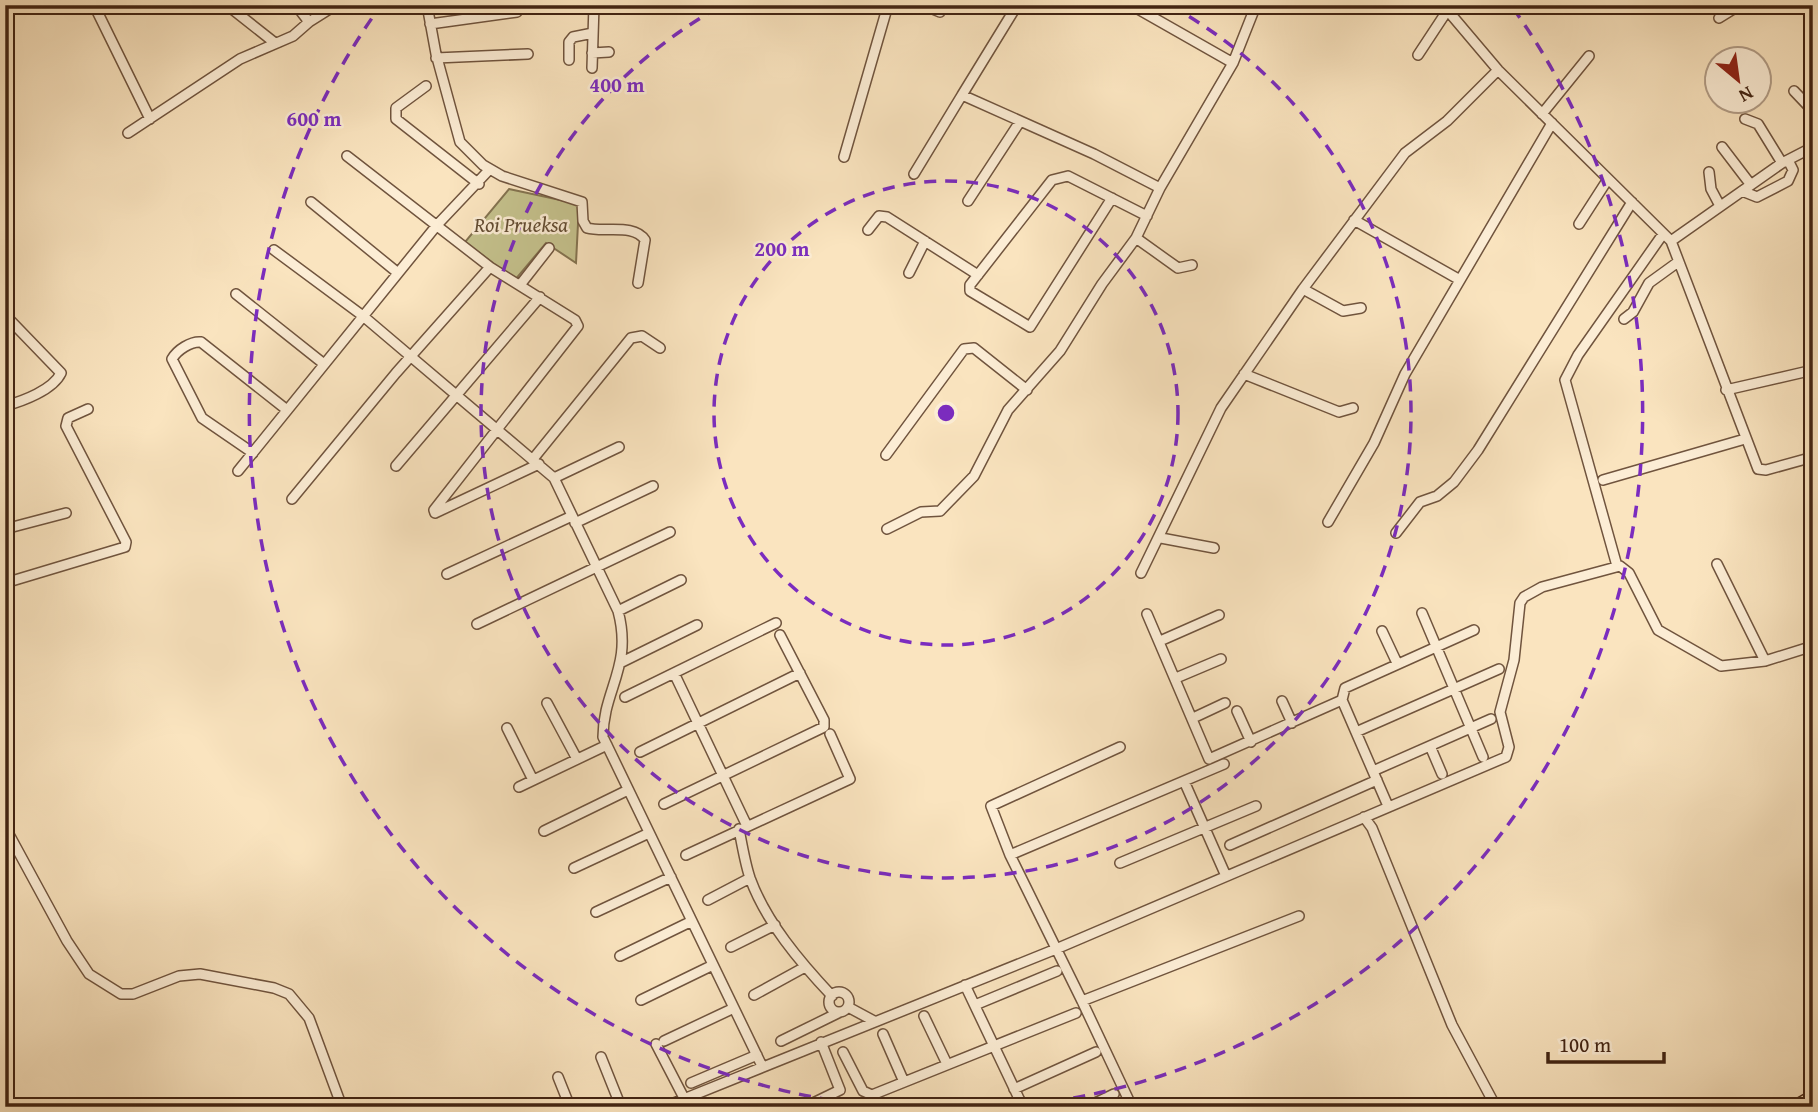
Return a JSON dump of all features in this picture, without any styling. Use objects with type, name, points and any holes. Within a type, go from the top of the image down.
[{"type":"highway","points":[[1799,1107],[1813,1099]]},
{"type":"street","points":[[94,5],[150,119]]},
{"type":"street","points":[[227,5],[275,43]]},
{"type":"street","points":[[296,5],[309,22]]},
{"type":"street","points":[[128,133],[240,59],[293,36],[336,5]]},
{"type":"street","points":[[427,5],[436,58],[456,134],[486,167],[582,202],[583,222],[590,229],[635,231],[642,235],[645,240],[638,283]]},
{"type":"street","points":[[592,68],[594,5]]},
{"type":"street","points":[[844,157],[888,5]]},
{"type":"street","points":[[923,5],[940,12]]},
{"type":"street","points":[[1131,5],[1233,63]]},
{"type":"street","points":[[887,529],[920,512],[940,511],[974,476],[1008,410],[1060,351],[1102,284],[1136,238],[1160,188],[1233,63],[1256,5]]},
{"type":"street","points":[[1719,18],[1740,5]]},
{"type":"street","points":[[914,174],[1016,7]]},
{"type":"street","points":[[1418,55],[1445,8],[1498,70],[1671,241],[1758,469],[1766,470],[1813,457]]},
{"type":"street","points":[[430,24],[517,12]]},
{"type":"street","points":[[569,60],[569,42],[573,37],[593,33]]},
{"type":"street","points":[[592,53],[610,52]]},
{"type":"street","points":[[436,58],[528,54]]},
{"type":"street","points":[[1542,114],[1589,56]]},
{"type":"street","points":[[1142,573],[1161,538],[1210,429],[1244,374],[1303,289],[1405,153],[1447,121],[1498,70]]},
{"type":"street","points":[[426,86],[396,108],[396,119],[474,184]]},
{"type":"street","points":[[1794,92],[1813,111]]},
{"type":"street","points":[[962,94],[1094,154],[1160,188]]},
{"type":"street","points":[[1722,147],[1747,188],[1758,197],[1780,186],[1792,175],[1763,129],[1745,119]]},
{"type":"street","points":[[968,201],[1019,122]]},
{"type":"street","points":[[1328,522],[1374,443],[1405,374],[1552,123]]},
{"type":"street","points":[[1671,241],[1785,161],[1813,147]]},
{"type":"street","points":[[347,156],[490,267],[575,320],[578,326],[434,510],[435,513],[536,462],[631,338],[642,336],[660,348]]},
{"type":"street","points":[[239,471],[486,167]]},
{"type":"street","points":[[1709,172],[1711,188],[1720,206]]},
{"type":"street","points":[[1112,198],[1030,327],[970,291],[969,287],[1052,180],[1068,176],[1112,198],[1147,216]]},
{"type":"street","points":[[1579,225],[1608,179]]},
{"type":"street","points":[[310,202],[398,273]]},
{"type":"street","points":[[1396,533],[1420,502],[1437,496],[1454,482],[1478,450],[1632,202]]},
{"type":"street","points":[[868,230],[883,215],[978,275]]},
{"type":"street","points":[[1354,220],[1460,280]]},
{"type":"street","points":[[1663,234],[1578,355],[1565,380],[1617,566],[1629,573],[1658,630],[1721,666],[1765,661],[1813,646]]},
{"type":"street","points":[[1136,238],[1178,268],[1192,265]]},
{"type":"street","points":[[909,273],[925,241]]},
{"type":"street","points":[[520,285],[549,248]]},
{"type":"street","points":[[274,250],[363,316],[554,478],[618,611],[624,635],[622,662],[602,734],[762,1066]]},
{"type":"street","points":[[1623,319],[1633,312],[1649,283],[1678,262]]},
{"type":"street","points":[[292,499],[490,267]]},
{"type":"street","points":[[1303,289],[1343,311],[1361,308]]},
{"type":"street","points":[[236,294],[324,364]]},
{"type":"street","points":[[397,466],[540,297]]},
{"type":"street","points":[[5,315],[61,373],[54,382],[24,400],[5,406]]},
{"type":"street","points":[[253,453],[202,418],[172,359],[175,354],[195,342],[201,342],[287,410]]},
{"type":"street","points":[[886,456],[964,349],[974,348],[1027,390]]},
{"type":"street","points":[[1726,390],[1813,370]]},
{"type":"street","points":[[1244,374],[1339,412],[1353,408]]},
{"type":"street","points":[[5,583],[125,547],[126,542],[66,426],[68,418],[88,409]]},
{"type":"street","points":[[1603,480],[1745,439]]},
{"type":"street","points":[[554,478],[619,447]]},
{"type":"street","points":[[447,574],[653,486]]},
{"type":"street","points":[[5,529],[66,513]]},
{"type":"street","points":[[477,624],[670,532]]},
{"type":"street","points":[[1161,538],[1214,548]]},
{"type":"street","points":[[1717,564],[1765,661]]},
{"type":"street","points":[[664,1107],[1056,948],[1506,757],[1510,751],[1500,712],[1514,660],[1520,603],[1524,597],[1542,587],[1617,566]]},
{"type":"street","points":[[618,611],[681,580]]},
{"type":"street","points":[[1422,613],[1483,757]]},
{"type":"street","points":[[1147,614],[1209,759],[1342,701]]},
{"type":"street","points":[[1160,641],[1219,615]]},
{"type":"street","points":[[625,697],[776,623]]},
{"type":"street","points":[[622,662],[697,625]]},
{"type":"street","points":[[1388,806],[1342,701],[1345,688],[1474,630]]},
{"type":"street","points":[[1382,632],[1397,663]]},
{"type":"street","points":[[664,804],[824,727],[824,720],[780,635]]},
{"type":"street","points":[[1176,678],[1221,659]]},
{"type":"street","points":[[1356,732],[1499,669]]},
{"type":"street","points":[[674,673],[723,775],[743,827],[750,878],[775,925],[805,967],[832,996],[831,1008],[844,1009],[874,1021]]},
{"type":"street","points":[[640,752],[800,673]]},
{"type":"street","points":[[1282,701],[1292,723]]},
{"type":"street","points":[[547,703],[577,759]]},
{"type":"street","points":[[1193,718],[1225,703]]},
{"type":"street","points":[[1237,711],[1251,742]]},
{"type":"street","points":[[1230,845],[1430,746],[1491,719]]},
{"type":"street","points":[[507,728],[533,780]]},
{"type":"street","points":[[686,855],[850,779],[830,734]]},
{"type":"street","points":[[519,787],[607,745]]},
{"type":"street","points":[[1430,746],[1442,774]]},
{"type":"street","points":[[1120,747],[993,803],[991,808],[1010,855],[1132,1107]]},
{"type":"street","points":[[1010,855],[1224,764]]},
{"type":"street","points":[[1184,781],[1226,876]]},
{"type":"street","points":[[544,831],[628,790]]},
{"type":"street","points":[[1120,863],[1256,806]]},
{"type":"street","points":[[1364,817],[1372,828],[1452,1025],[1496,1107]]},
{"type":"street","points":[[5,827],[67,942],[89,974],[121,994],[133,994],[179,976],[200,974],[274,988],[289,994],[309,1018],[342,1107]]},
{"type":"street","points":[[573,868],[649,833]]},
{"type":"street","points":[[596,912],[671,877]]},
{"type":"street","points":[[708,900],[750,878]]},
{"type":"street","points":[[1082,1002],[1299,916]]},
{"type":"street","points":[[620,956],[692,921]]},
{"type":"street","points":[[731,947],[775,925]]},
{"type":"street","points":[[641,1000],[713,965]]},
{"type":"street","points":[[754,995],[805,967]]},
{"type":"street","points":[[975,1005],[1057,971]]},
{"type":"street","points":[[965,985],[1021,1103],[1005,1107]]},
{"type":"street","points":[[832,996],[837,993],[846,995],[844,1009]]},
{"type":"street","points":[[684,1098],[660,1042],[734,1008]]},
{"type":"street","points":[[781,1041],[844,1009]]},
{"type":"street","points":[[843,1052],[854,1078],[867,1096],[1076,1013]]},
{"type":"street","points":[[924,1016],[947,1064]]},
{"type":"street","points":[[883,1034],[904,1082]]},
{"type":"street","points":[[805,1107],[841,1090],[821,1042]]},
{"type":"street","points":[[1014,1089],[1096,1052]]},
{"type":"street","points":[[691,1083],[757,1055]]},
{"type":"street","points":[[601,1057],[621,1107]]},
{"type":"street","points":[[558,1077],[570,1107]]},
{"type":"street","points":[[1087,1107],[1114,1094]]},
{"type":"green space","name":"Roi Prueksa","points":[[509,189],[579,204],[576,263],[546,243],[515,280],[465,242]]}]
